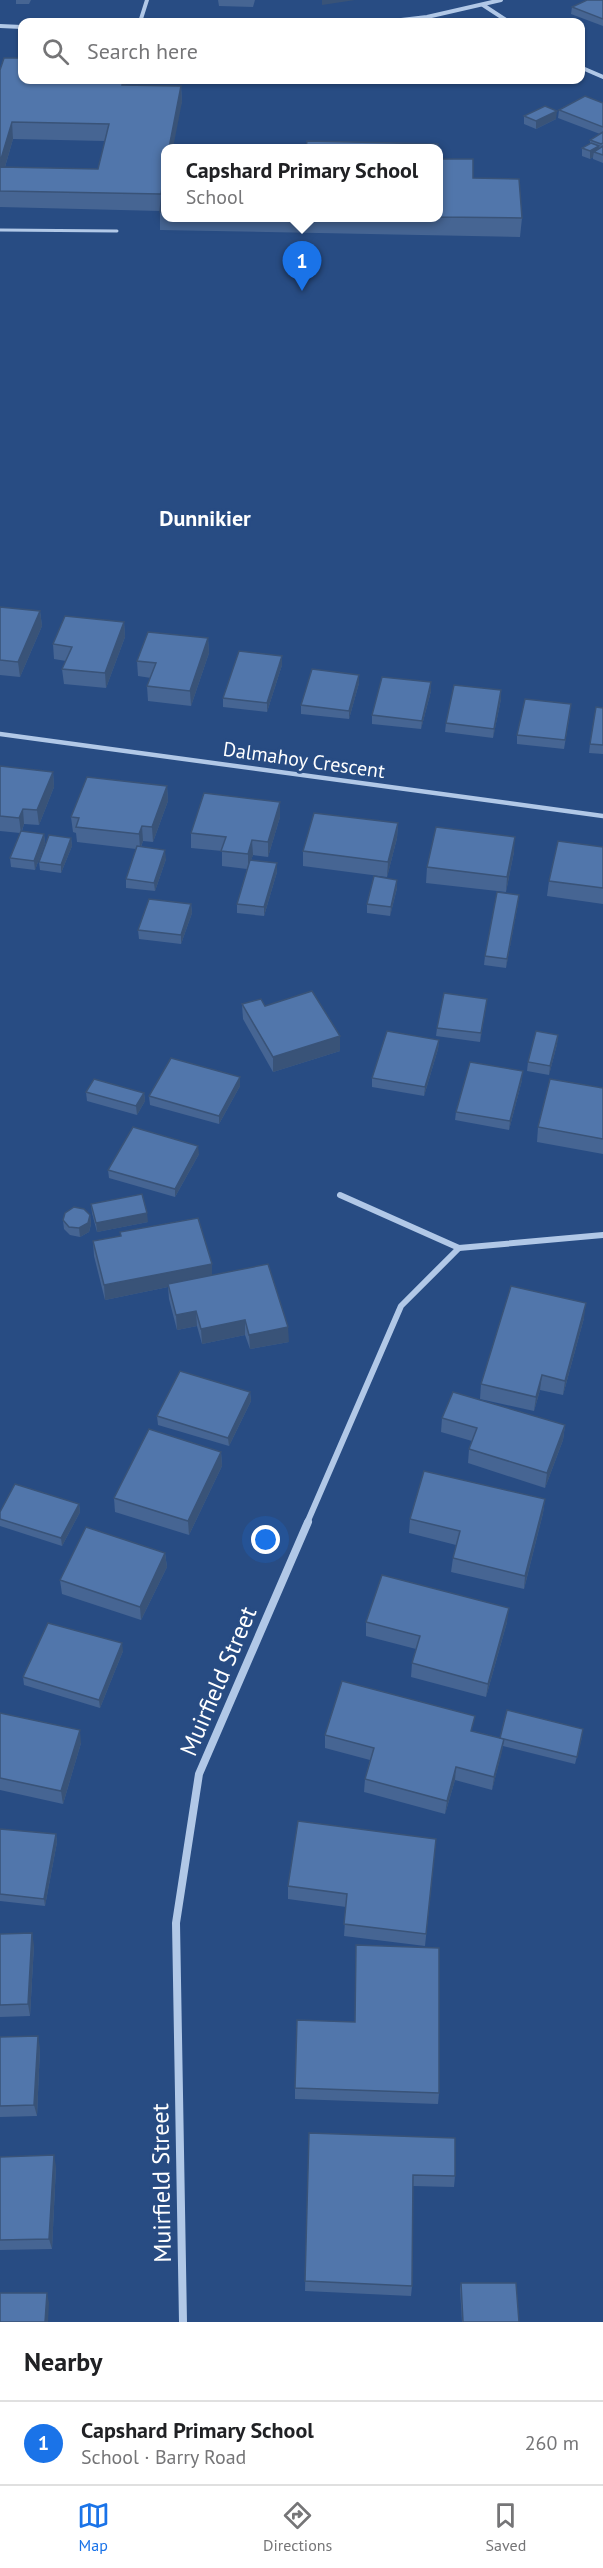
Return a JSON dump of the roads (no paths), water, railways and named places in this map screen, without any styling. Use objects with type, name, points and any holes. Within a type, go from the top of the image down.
[{"type":"street","points":[[141,18],[147,0]]},
{"type":"street","points":[[418,18],[501,0]]},
{"type":"street","points":[[483,5],[503,18]]},
{"type":"street","points":[[0,26],[18,27]]},
{"type":"street","points":[[585,69],[603,77]]},
{"type":"street","name":"Dalmahoy Crescent","points":[[0,734],[603,816]]},
{"type":"street","points":[[340,1195],[459,1248],[603,1235]]},
{"type":"street","name":"Muirfield Street","points":[[183,2322],[176,1923],[199,1774],[401,1306],[459,1248]]},
{"type":"lane","points":[[0,230],[117,231]]},
{"type":"place","name":"Capshard Primary School","points":[[302,291]]},
{"type":"district","name":"Dunnikier","points":[[205,518]]}]
